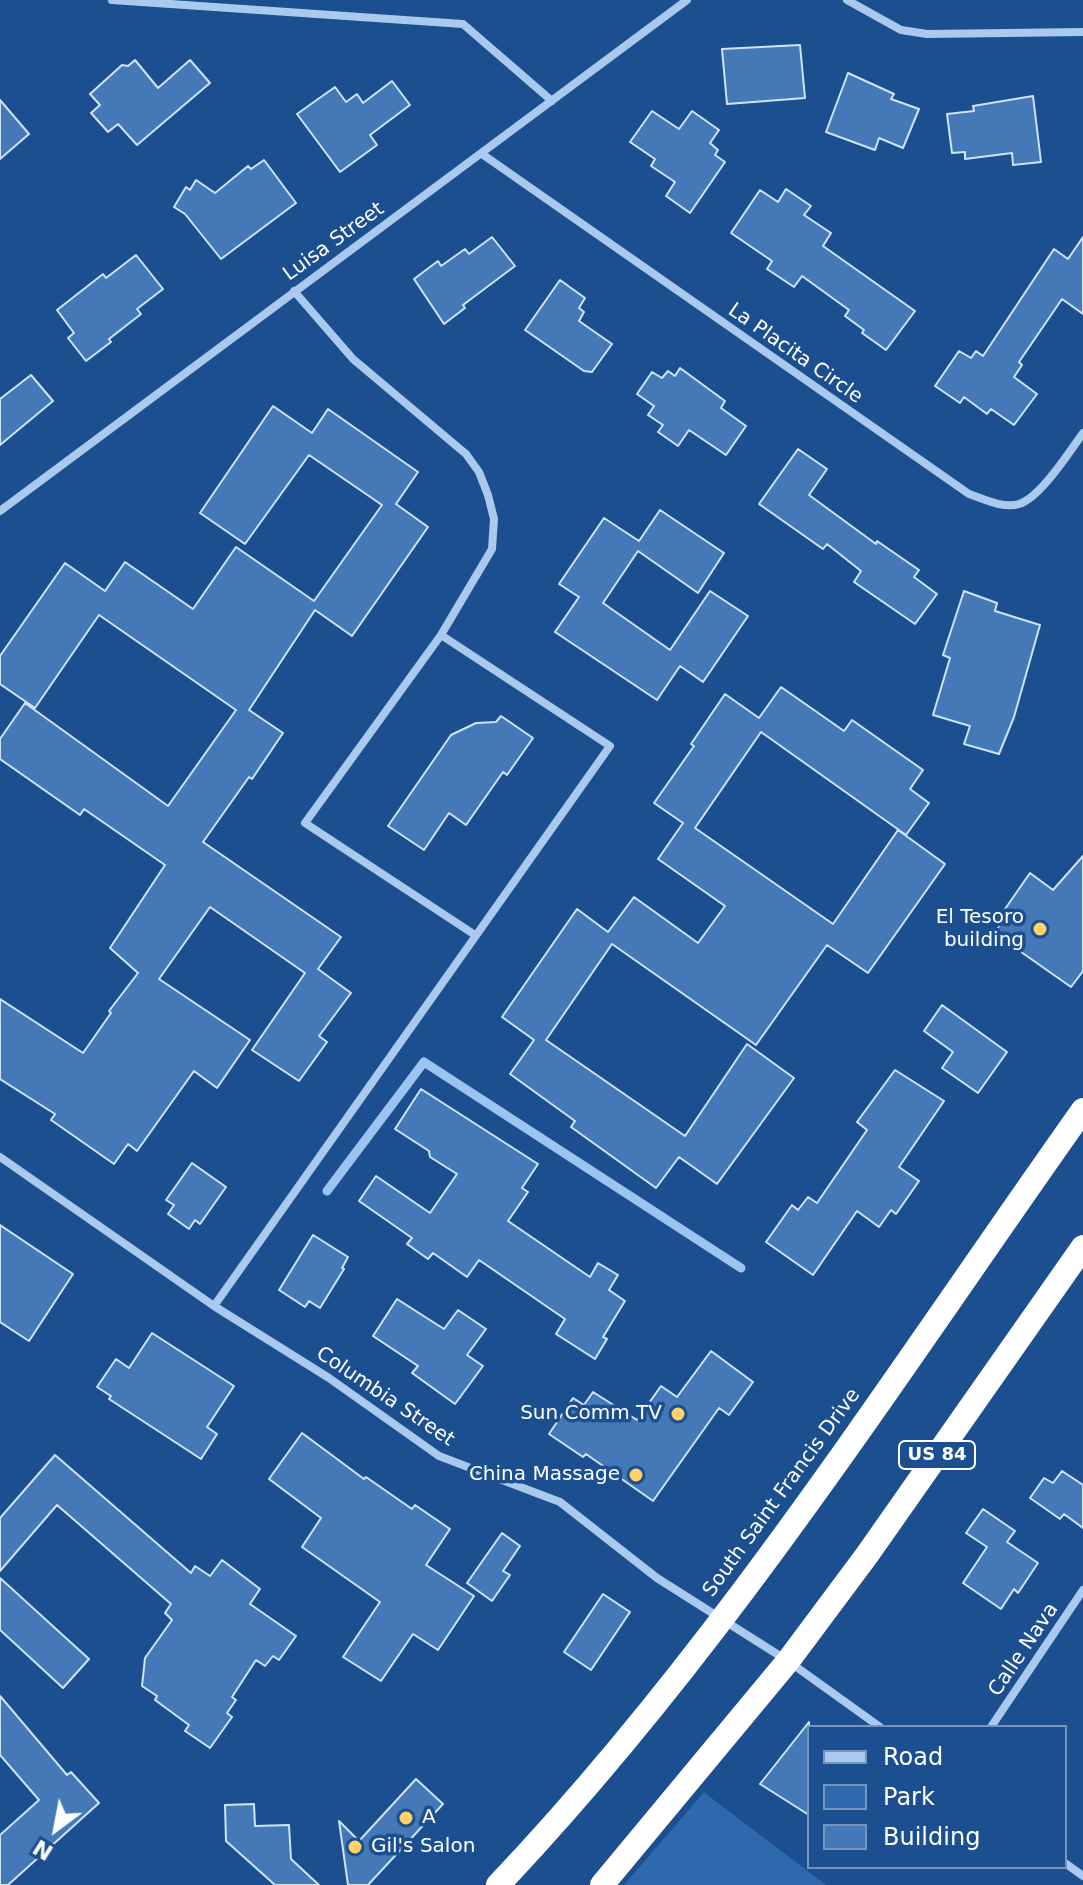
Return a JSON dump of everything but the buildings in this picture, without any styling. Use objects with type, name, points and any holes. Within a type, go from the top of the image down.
[{"type":"highway","name":"South Saint Francis Drive","points":[[498,1885],[602,1770],[721,1619],[1076,1125]]},
{"type":"highway","name":"US 84","points":[[602,1885],[788,1661],[867,1555],[1083,1247]]},
{"type":"street","points":[[112,0],[463,24],[552,101]]},
{"type":"street","name":"Luisa Street","points":[[0,511],[687,0]]},
{"type":"street","points":[[847,0],[901,30],[927,34],[1083,32]]},
{"type":"street","name":"La Placita Circle","points":[[482,154],[969,494],[994,503],[1019,504],[1043,487],[1083,433]]},
{"type":"street","points":[[294,291],[353,359],[466,454],[479,472],[494,519],[492,549],[441,635],[305,823],[475,935]]},
{"type":"street","points":[[214,1306],[610,746],[441,635]]},
{"type":"street","name":"Columbia Street","points":[[0,1157],[214,1306],[329,1378],[439,1456],[560,1502],[657,1578],[788,1661],[877,1725]]},
{"type":"street","name":"Calle Nava","points":[[992,1725],[1083,1590]]},
{"type":"green space","points":[[704,1792],[714,1800],[826,1885],[624,1885]]},
{"type":"waterway","points":[[327,1191],[424,1062],[741,1268]]},
{"type":"place","name":"El Tesoro building","points":[[1040,929]]},
{"type":"place","name":"Sun Comm TV","points":[[678,1414]]},
{"type":"place","name":"China Massage","points":[[636,1475]]},
{"type":"place","name":"A","points":[[406,1818]]},
{"type":"place","name":"Gil's Salon","points":[[355,1847]]}]
